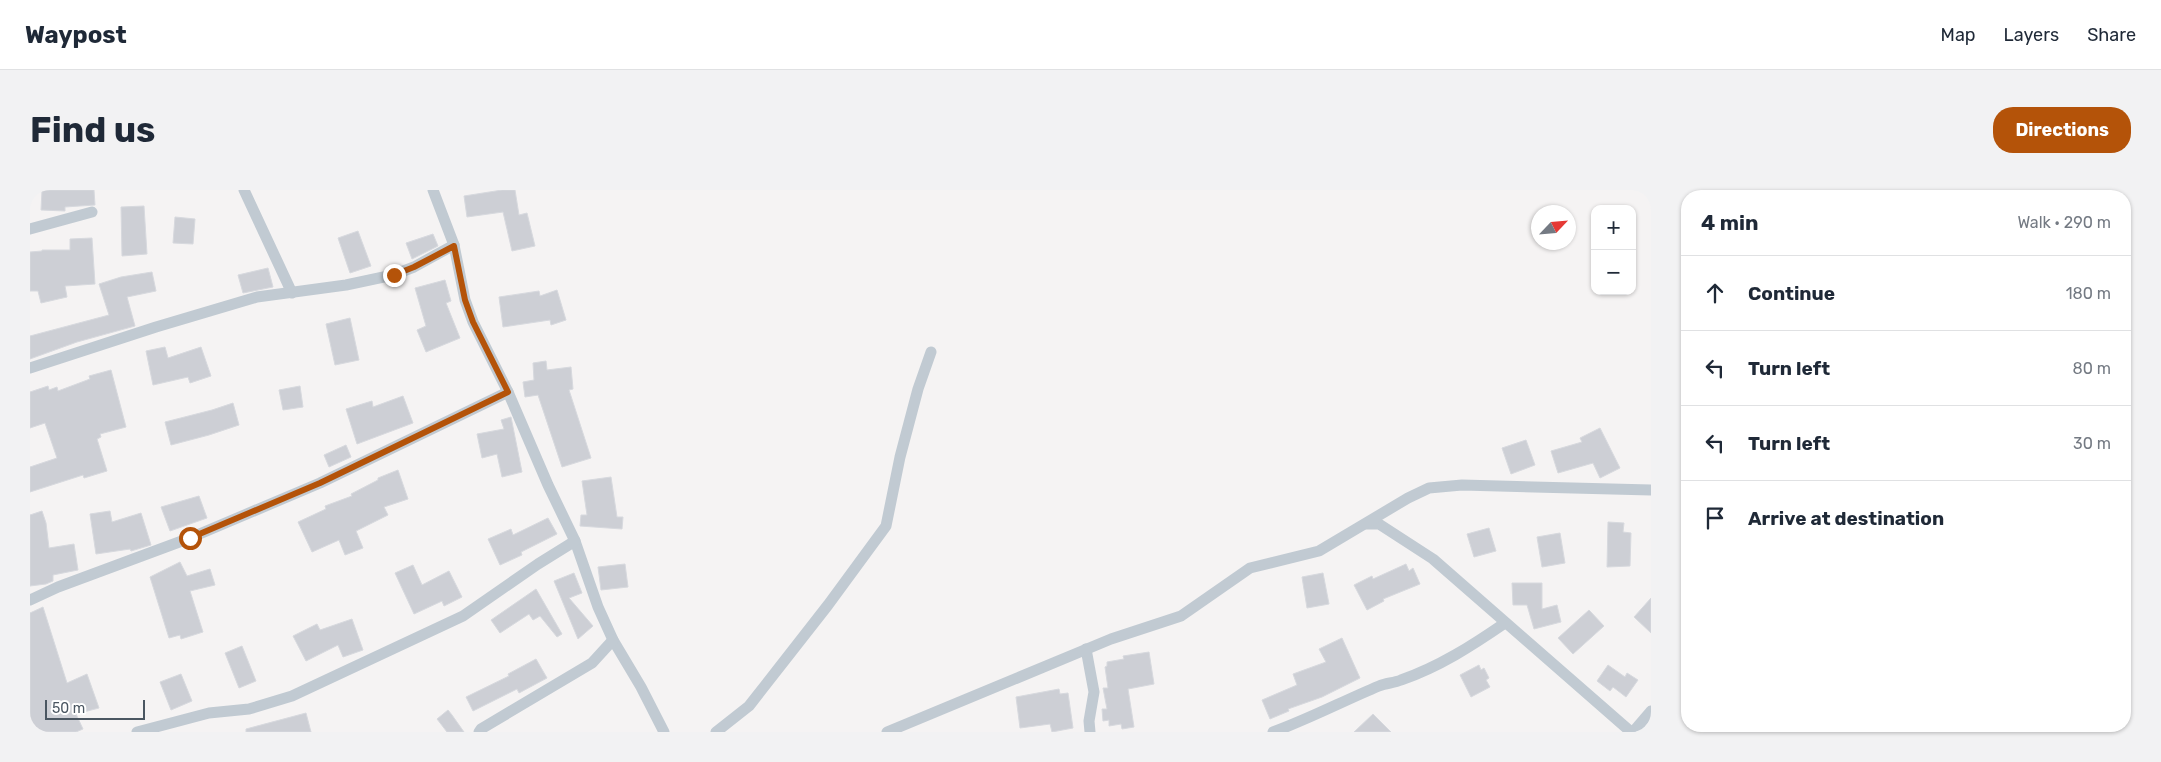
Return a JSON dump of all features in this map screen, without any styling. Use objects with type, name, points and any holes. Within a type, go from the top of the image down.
[{"type":"street","points":[[244,190],[292,293]]},
{"type":"street","points":[[433,190],[454,246],[465,300],[473,322],[508,392],[548,485],[575,541],[598,606],[614,640],[641,686],[664,732]]},
{"type":"street","points":[[30,229],[92,212]]},
{"type":"street","points":[[30,368],[156,327],[257,297],[346,285],[394,275],[414,267],[454,246]]},
{"type":"street","points":[[716,732],[749,706],[828,605],[886,526],[900,457],[918,389],[931,352]]},
{"type":"street","points":[[30,600],[58,587],[190,538],[311,486],[508,392]]},
{"type":"street","points":[[887,732],[1086,649],[1181,616],[1250,568],[1319,551],[1408,498],[1429,488],[1462,485],[1651,490]]},
{"type":"street","points":[[1367,524],[1379,524],[1433,559],[1632,732],[1651,711]]},
{"type":"street","points":[[137,732],[209,713],[249,709],[292,696],[463,616],[575,541]]},
{"type":"street","points":[[1273,732],[1306,720],[1381,685],[1400,681],[1432,667],[1471,647],[1506,622]]},
{"type":"street","points":[[479,732],[481,728],[592,663],[614,640]]},
{"type":"street","points":[[1086,649],[1094,692],[1089,721],[1090,732]]},
{"type":"building","points":[[42,190],[94,190],[95,205],[65,207],[65,211],[41,210]]},
{"type":"building","points":[[502,190],[515,190],[519,215],[527,213],[535,246],[512,251],[503,212],[467,217],[464,196]]},
{"type":"building","points":[[144,206],[147,254],[122,256],[121,207]]},
{"type":"building","points":[[175,217],[195,219],[193,244],[173,243]]},
{"type":"building","points":[[358,231],[371,266],[350,273],[338,238]]},
{"type":"building","points":[[433,234],[438,246],[412,259],[406,243]]},
{"type":"building","points":[[92,238],[95,284],[65,286],[67,297],[41,303],[38,291],[30,291],[30,252],[70,250],[70,239]]},
{"type":"building","points":[[268,268],[273,287],[243,293],[238,275]]},
{"type":"building","points":[[152,272],[156,291],[127,297],[135,326],[77,342],[30,359],[30,336],[109,315],[99,284],[121,277]]},
{"type":"building","points":[[445,280],[451,301],[446,303],[460,338],[426,352],[417,330],[426,326],[415,288]]},
{"type":"building","points":[[557,290],[566,320],[551,325],[550,320],[503,327],[499,297],[539,291],[540,296]]},
{"type":"building","points":[[350,318],[359,360],[335,365],[326,324]]},
{"type":"building","points":[[165,347],[168,358],[201,347],[211,376],[190,383],[188,377],[153,385],[146,351]]},
{"type":"building","points":[[546,361],[547,370],[571,367],[573,389],[569,390],[591,458],[562,467],[538,395],[525,397],[523,382],[534,380],[533,363]]},
{"type":"building","points":[[111,370],[126,427],[100,434],[101,437],[97,439],[107,471],[84,478],[83,475],[30,492],[30,467],[57,458],[45,423],[30,428],[30,392],[48,386],[49,390],[57,387],[58,391],[90,379],[89,376]]},
{"type":"building","points":[[300,386],[303,407],[283,410],[279,390]]},
{"type":"building","points":[[403,396],[413,423],[357,444],[346,409],[372,401],[373,407]]},
{"type":"building","points":[[233,403],[239,425],[171,445],[165,422]]},
{"type":"building","points":[[511,417],[522,472],[502,477],[497,454],[482,458],[477,434],[504,429],[501,420]]},
{"type":"building","points":[[1600,428],[1620,468],[1600,478],[1593,463],[1558,473],[1551,451],[1582,442],[1580,438]]},
{"type":"building","points":[[1526,440],[1535,465],[1511,474],[1502,448]]},
{"type":"building","points":[[346,445],[351,457],[329,467],[324,455]]},
{"type":"building","points":[[398,470],[408,499],[384,507],[388,515],[356,531],[363,548],[345,555],[339,540],[312,552],[298,522],[326,509],[325,506],[352,496],[351,494],[378,480],[378,478]]},
{"type":"building","points":[[611,477],[617,517],[623,517],[622,529],[580,526],[581,515],[587,515],[582,481]]},
{"type":"building","points":[[199,496],[207,518],[170,531],[161,507]]},
{"type":"building","points":[[42,511],[46,523],[49,548],[74,544],[78,570],[53,575],[53,581],[46,584],[30,586],[30,515]]},
{"type":"building","points":[[110,511],[112,522],[141,513],[151,545],[131,551],[130,549],[96,554],[90,514]]},
{"type":"building","points":[[548,518],[557,534],[521,552],[522,555],[500,565],[488,539],[511,529],[513,535]]},
{"type":"building","points":[[1608,522],[1624,523],[1623,532],[1631,533],[1630,566],[1607,567]]},
{"type":"building","points":[[1489,528],[1496,551],[1474,557],[1467,534]]},
{"type":"building","points":[[1560,533],[1565,563],[1542,567],[1537,537]]},
{"type":"building","points":[[180,562],[187,576],[210,569],[215,585],[190,591],[203,632],[181,639],[180,635],[169,638],[150,577]]},
{"type":"building","points":[[625,564],[628,587],[601,590],[598,567]]},
{"type":"building","points":[[1406,564],[1409,571],[1413,568],[1420,584],[1383,599],[1384,601],[1367,610],[1354,585],[1372,576],[1373,579]]},
{"type":"building","points":[[413,565],[422,585],[449,571],[462,597],[444,606],[442,601],[414,614],[395,573]]},
{"type":"building","points":[[574,573],[582,593],[569,598],[593,626],[578,639],[554,581]]},
{"type":"building","points":[[1323,573],[1329,604],[1307,608],[1302,577]]},
{"type":"building","points":[[1512,583],[1542,583],[1542,609],[1557,605],[1561,622],[1534,629],[1527,605],[1513,605]]},
{"type":"building","points":[[536,589],[562,634],[557,637],[540,616],[533,620],[529,614],[500,633],[491,620]]},
{"type":"building","points":[[1651,598],[1651,633],[1634,617]]},
{"type":"building","points":[[43,607],[67,683],[87,674],[99,708],[76,714],[83,729],[76,732],[30,732],[30,613]]},
{"type":"building","points":[[1589,610],[1604,626],[1573,654],[1558,638]]},
{"type":"building","points":[[352,619],[363,650],[343,657],[338,645],[306,661],[293,636],[317,624],[320,630]]},
{"type":"building","points":[[1342,638],[1360,678],[1322,697],[1288,709],[1289,711],[1270,719],[1262,700],[1297,685],[1293,674],[1326,662],[1319,649]]},
{"type":"building","points":[[242,646],[256,681],[239,688],[225,653]]},
{"type":"building","points":[[1149,652],[1154,684],[1128,689],[1134,727],[1122,729],[1121,724],[1109,726],[1109,720],[1103,721],[1102,709],[1107,709],[1103,688],[1108,688],[1105,667],[1107,662],[1124,659],[1123,656]]},
{"type":"building","points":[[536,659],[547,678],[519,693],[517,689],[473,711],[466,697],[509,676],[508,674]]},
{"type":"building","points":[[1479,665],[1481,670],[1484,668],[1489,678],[1486,680],[1490,687],[1471,697],[1460,675]]},
{"type":"building","points":[[1608,665],[1625,677],[1627,673],[1638,680],[1626,697],[1613,687],[1610,691],[1597,681]]},
{"type":"building","points":[[181,674],[192,701],[171,710],[160,682]]},
{"type":"building","points":[[1059,689],[1060,694],[1068,693],[1073,728],[1052,732],[1050,724],[1020,728],[1016,697]]},
{"type":"building","points":[[448,710],[464,732],[447,732],[437,719]]},
{"type":"building","points":[[306,713],[311,732],[246,732],[246,729]]},
{"type":"building","points":[[1373,714],[1391,732],[1354,732]]},
{"type":"route","points":[[190,538],[320,483],[508,392],[473,322],[465,300],[454,246],[414,267],[394,275]]}]
